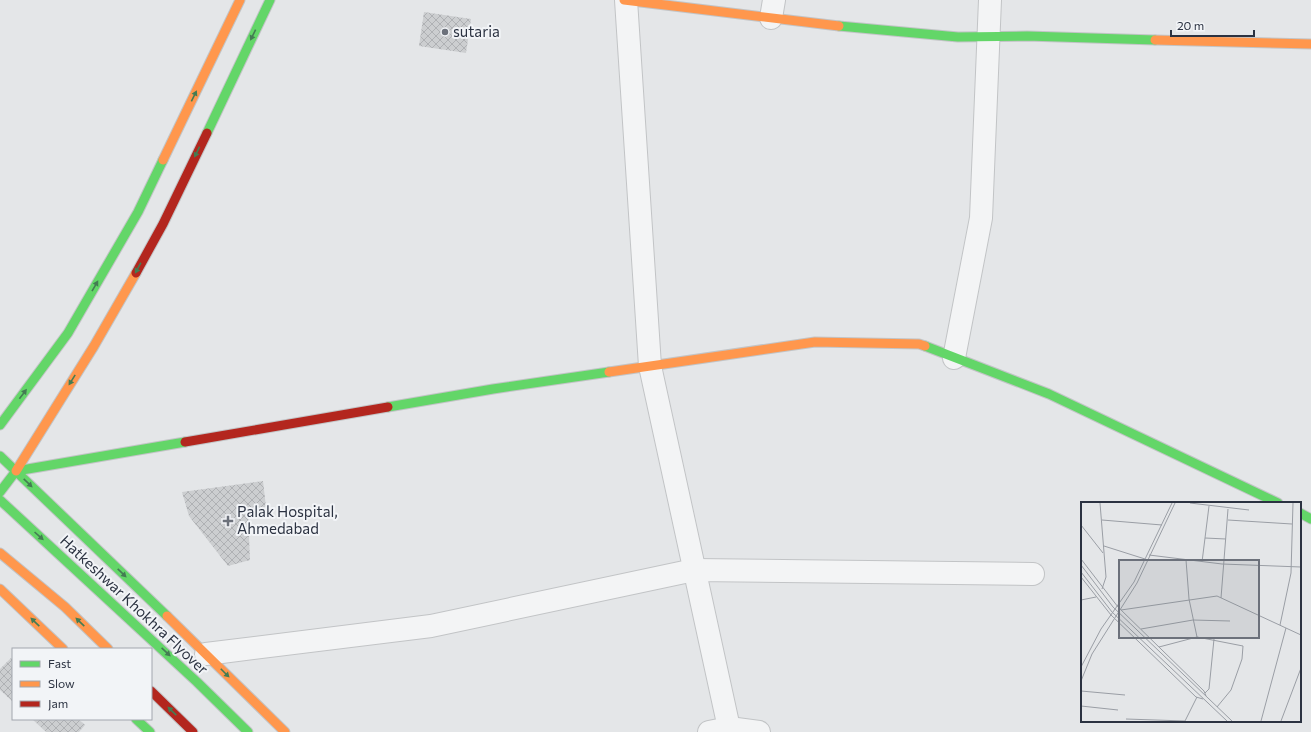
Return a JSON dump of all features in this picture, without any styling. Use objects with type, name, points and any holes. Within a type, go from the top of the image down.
[{"type":"street","points":[[0,425],[68,333],[134,219],[240,0]]},
{"type":"street","points":[[0,492],[16,471],[94,346],[163,224],[270,0]]},
{"type":"street","points":[[759,732],[719,730],[694,570],[650,366],[625,0],[773,9],[958,37],[1027,36],[1311,44]]},
{"type":"street","points":[[954,358],[981,218],[990,0]]},
{"type":"street","points":[[16,471],[493,389],[815,342],[919,344],[1049,394],[1276,502]]},
{"type":"street","points":[[0,456],[285,732]]},
{"type":"street","name":"Hatkeshwar Khokhra Flyover","points":[[0,500],[180,666],[248,732]]},
{"type":"street","points":[[1301,514],[1311,519]]},
{"type":"street","points":[[0,553],[65,607],[107,648]]},
{"type":"street","points":[[206,654],[431,626],[694,570],[1033,574]]},
{"type":"street","points":[[0,589],[62,648]]},
{"type":"street","points":[[152,692],[194,732]]},
{"type":"street","points":[[137,720],[150,732]]},
{"type":"building","name":"sutaria","points":[[424,12],[471,19],[466,53],[419,46]]},
{"type":"building","points":[[263,481],[266,507],[248,512],[250,560],[228,566],[189,516],[182,492]]},
{"type":"building","points":[[12,658],[12,701],[0,690],[0,669]]},
{"type":"building","points":[[33,720],[79,720],[85,725],[79,732],[46,732]]},
{"type":"traffic: fast","points":[[207,133],[270,0]]},
{"type":"traffic: fast","points":[[839,26],[958,37],[1027,36],[1155,40]]},
{"type":"traffic: fast","points":[[0,425],[68,333],[138,212],[163,160]]},
{"type":"traffic: fast","points":[[925,346],[1049,394],[1276,502]]},
{"type":"traffic: fast","points":[[388,407],[493,389],[609,372]]},
{"type":"traffic: fast","points":[[0,492],[16,471],[185,442]]},
{"type":"traffic: fast","points":[[0,456],[167,616]]},
{"type":"traffic: fast","points":[[0,500],[197,682],[248,732]]},
{"type":"traffic: fast","points":[[1301,514],[1311,519]]},
{"type":"traffic: fast","points":[[137,720],[150,732]]},
{"type":"traffic: slow","points":[[163,160],[240,0]]},
{"type":"traffic: slow","points":[[624,0],[839,26]]},
{"type":"traffic: slow","points":[[1155,40],[1311,44]]},
{"type":"traffic: slow","points":[[16,471],[94,346],[136,273]]},
{"type":"traffic: slow","points":[[609,372],[815,342],[919,344],[925,346]]},
{"type":"traffic: slow","points":[[0,553],[65,607],[107,648]]},
{"type":"traffic: slow","points":[[0,589],[62,648]]},
{"type":"traffic: slow","points":[[167,616],[285,732]]},
{"type":"traffic: jam","points":[[136,273],[163,224],[207,133]]},
{"type":"traffic: jam","points":[[185,442],[388,407]]},
{"type":"traffic: jam","points":[[152,692],[193,732]]},
{"type":"place","name":"sutaria","points":[[445,32]]},
{"type":"place","name":"Palak Hospital, Ahmedabad","points":[[228,521]]}]
